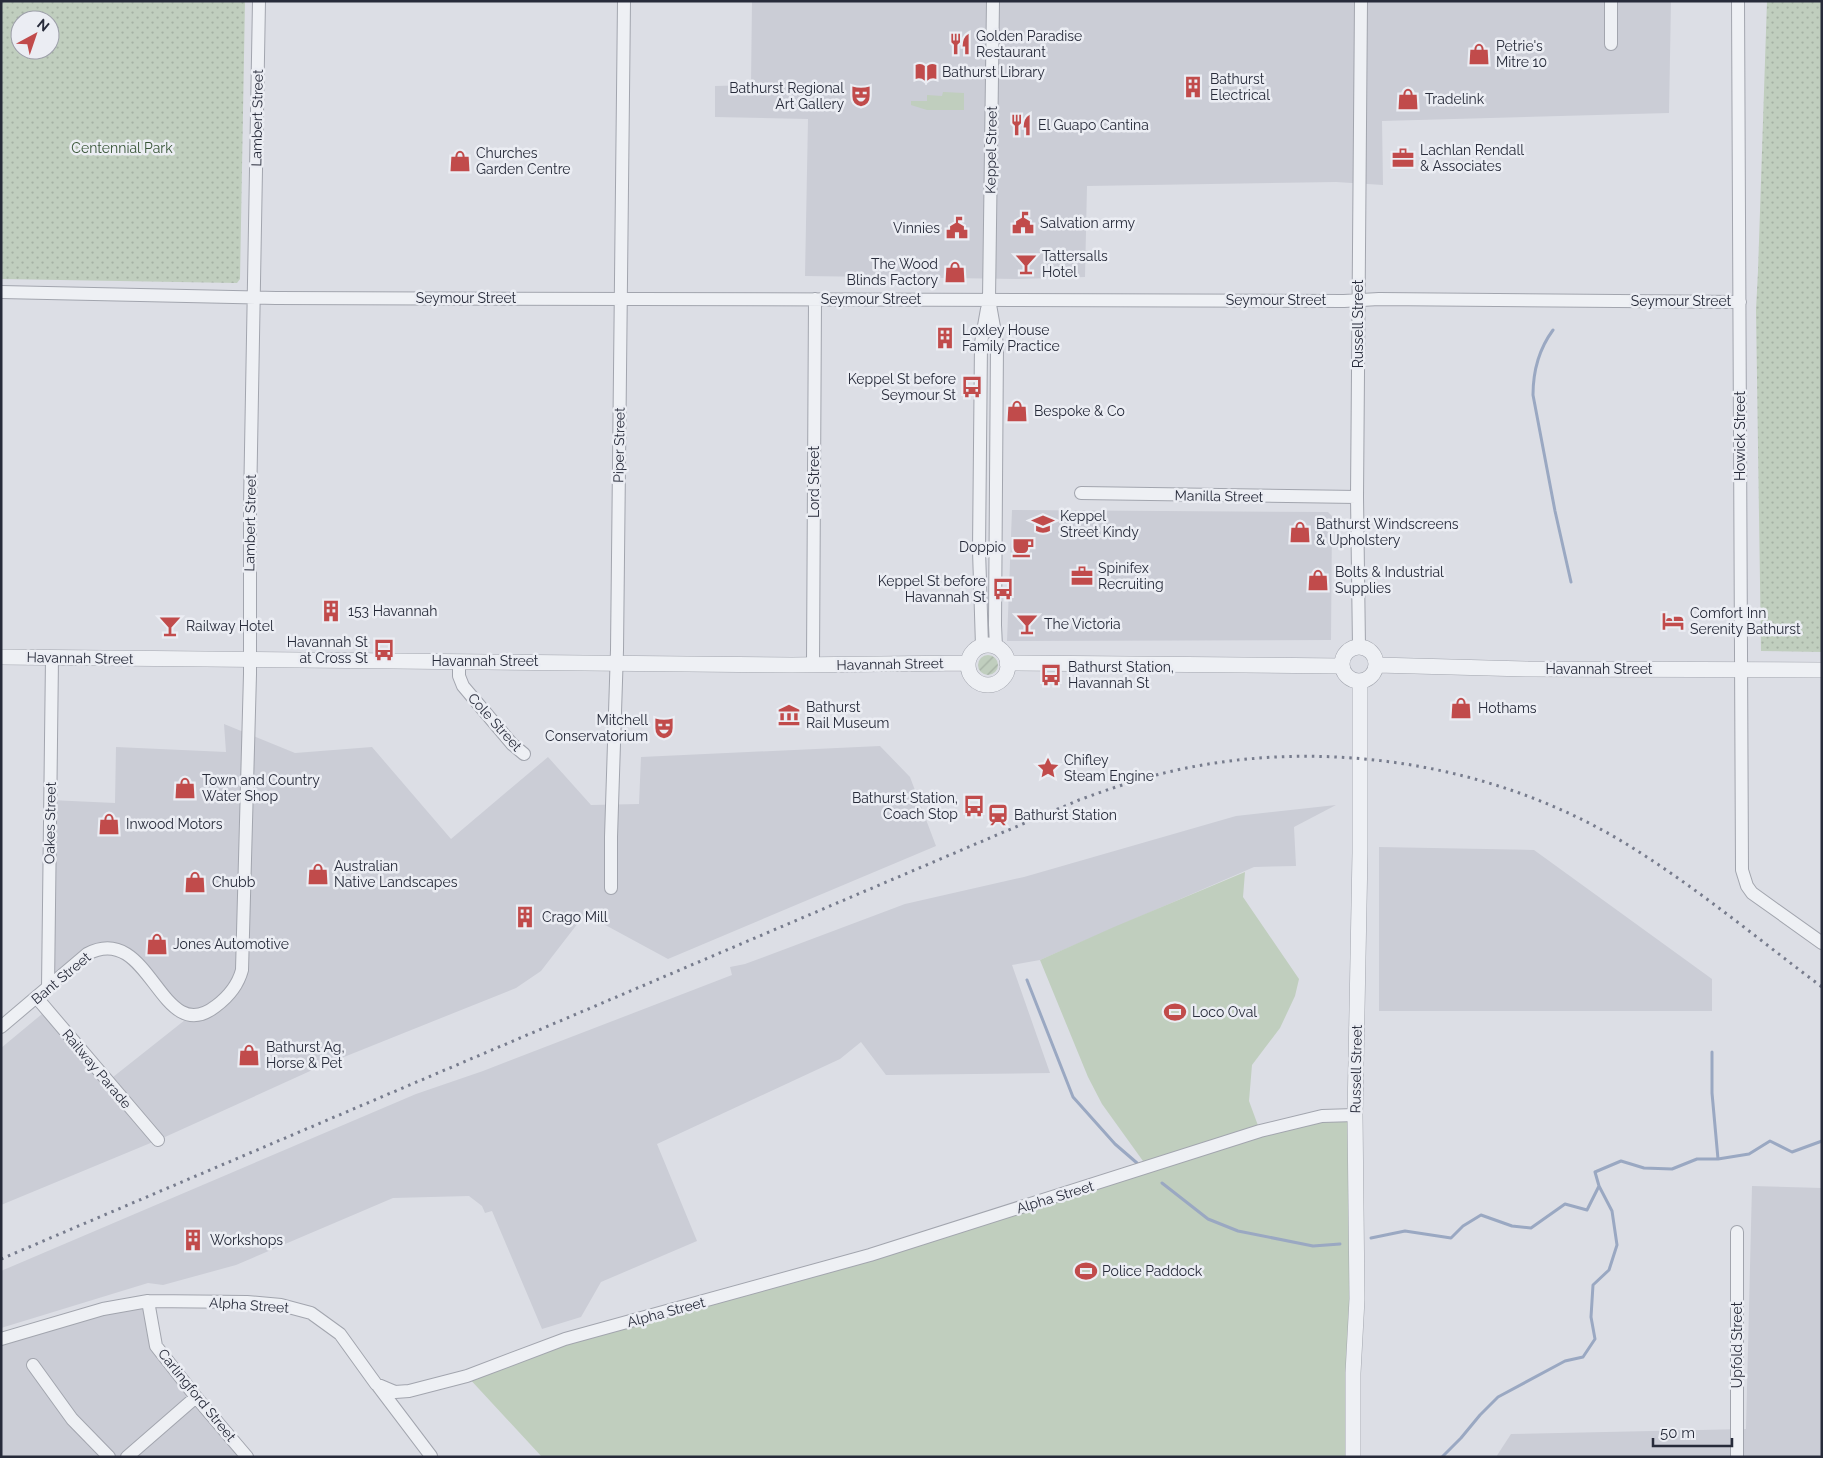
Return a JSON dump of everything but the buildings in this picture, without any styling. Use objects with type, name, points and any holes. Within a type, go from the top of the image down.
[{"type":"street","name":"Lambert Street","points":[[190,1016],[203,1014],[219,1004],[237,984],[242,970],[250,660],[250,506],[259,1]]},
{"type":"street","name":"Piper Street","points":[[611,888],[617,662],[624,1]]},
{"type":"street","name":"Keppel Street","points":[[989,647],[979,550],[981,343],[989,299],[993,1]]},
{"type":"street","name":"Russell Street","points":[[1359,647],[1357,497],[1361,1]]},
{"type":"street","points":[[1611,1],[1611,44]]},
{"type":"street","name":"Howick Street","points":[[1738,1],[1742,870],[1746,886],[1752,893],[1822,943]]},
{"type":"street","name":"Seymour Street","points":[[1,292],[255,297],[1740,302]]},
{"type":"street","name":"Lord Street","points":[[813,664],[815,299]]},
{"type":"street","name":"Keppel Street","points":[[989,299],[997,344],[995,625],[989,647]]},
{"type":"street","points":[[980,410],[996,409]]},
{"type":"street","name":"Manilla Street","points":[[1081,493],[1357,497]]},
{"type":"street","points":[[979,550],[996,551]]},
{"type":"street","points":[[989,647],[1005,656],[1007,669],[1001,680],[990,685],[983,684],[973,678],[968,668],[968,663],[971,654],[989,647]]},
{"type":"street","points":[[1359,647],[1372,653],[1377,665],[1370,678],[1360,682],[1346,675],[1342,666],[1347,652],[1359,647]]},
{"type":"street","name":"Havannah Street","points":[[1,658],[813,664],[968,663]]},
{"type":"street","name":"Oakes Street","points":[[48,988],[52,658]]},
{"type":"street","name":"Cole Street","points":[[459,661],[459,676],[463,686],[512,744],[524,754]]},
{"type":"street","points":[[1007,663],[1342,666]]},
{"type":"street","name":"Havannah Street","points":[[1377,665],[1528,669],[1822,670]]},
{"type":"street","name":"Russell Street","points":[[1353,1457],[1353,1373],[1357,1299],[1356,1115],[1360,853],[1360,682]]},
{"type":"street","name":"Bant Street","points":[[1,1027],[87,954],[96,949],[110,947],[130,956],[173,1005],[185,1015],[190,1016]]},
{"type":"street","name":"Railway Parade","points":[[37,998],[158,1140]]},
{"type":"street","name":"Alpha Street","points":[[1,1340],[103,1309],[148,1301],[247,1302],[281,1305],[311,1313],[340,1334],[376,1384],[395,1392],[409,1391],[466,1376],[565,1339],[870,1256],[1260,1131],[1322,1116],[1356,1115]]},
{"type":"street","name":"Upfold Street","points":[[1737,1232],[1737,1457]]},
{"type":"street","name":"Carlingford Street","points":[[148,1301],[156,1346],[247,1457]]},
{"type":"street","points":[[33,1365],[72,1419],[109,1457]]},
{"type":"street","points":[[376,1384],[430,1456]]},
{"type":"street","points":[[127,1457],[196,1397]]},
{"type":"shaded area","points":[[752,1],[1671,1],[1669,113],[1382,121],[1383,185],[1336,182],[1087,186],[1085,277],[1019,279],[805,276],[808,119],[715,117],[715,86],[751,85]]},
{"type":"shaded area","points":[[1012,510],[1328,512],[1332,516],[1331,640],[1007,641]]},
{"type":"shaded area","points":[[224,724],[295,753],[372,747],[451,839],[548,757],[591,805],[639,804],[641,757],[880,746],[910,777],[936,846],[668,959],[585,914],[541,971],[516,988],[319,1067],[165,1137],[1,1205],[1,1048],[48,1009],[108,1081],[190,1016],[137,963],[103,947],[48,988],[50,800],[115,803],[116,747],[226,752]]},
{"type":"shaded area","points":[[1336,805],[1294,827],[1296,866],[1254,867],[1040,960],[1012,965],[1050,1073],[886,1075],[861,1042],[840,1059],[657,1144],[697,1241],[601,1282],[581,1317],[542,1329],[492,1211],[485,1213],[482,1206],[469,1196],[393,1198],[236,1265],[163,1285],[148,1283],[1,1328],[1,1271],[416,1094],[483,1071],[732,975],[730,967],[745,964],[905,904],[1024,877],[1236,816]]},
{"type":"shaded area","points":[[1379,847],[1534,850],[1712,979],[1712,1011],[1379,1011]]},
{"type":"shaded area","points":[[1752,1186],[1822,1188],[1822,1457],[1496,1457],[1511,1434],[1746,1429]]},
{"type":"shaded area","points":[[148,1301],[156,1346],[247,1457],[1,1457],[1,1339]]},
{"type":"green space","name":"Centennial Park","points":[[1,1],[245,1],[240,279],[237,283],[1,279]]},
{"type":"green space","points":[[1767,1],[1822,1],[1822,652],[1761,651],[1756,310]]},
{"type":"green space","points":[[943,92],[964,93],[964,110],[927,110],[911,105],[911,101],[927,101],[927,95],[942,96]]},
{"type":"green space","points":[[988,655],[995,658],[998,665],[995,672],[988,675],[981,672],[978,665],[981,658]]},
{"type":"green space","name":"Police Paddock","points":[[1245,872],[1243,897],[1299,979],[1295,996],[1280,1028],[1252,1065],[1249,1101],[1260,1131],[1355,1115],[1353,1457],[542,1457],[467,1376],[565,1339],[1148,1168],[1102,1104],[1088,1077],[1040,960]]},
{"type":"waterway","points":[[1553,330],[1544,345],[1538,361],[1533,395],[1555,511],[1571,582]]},
{"type":"waterway","points":[[1027,980],[1073,1097],[1115,1144],[1137,1163]]},
{"type":"waterway","points":[[1712,1052],[1712,1093],[1718,1159]]},
{"type":"waterway","points":[[1442,1457],[1498,1397],[1565,1361],[1583,1357],[1595,1339],[1591,1317],[1593,1285],[1609,1270],[1617,1245],[1612,1211],[1599,1186],[1595,1172],[1621,1161],[1644,1168],[1672,1169],[1697,1159],[1718,1159],[1749,1154],[1770,1141],[1792,1152],[1822,1141]]},
{"type":"waterway","points":[[1162,1183],[1208,1219],[1238,1231],[1313,1246],[1340,1244]]},
{"type":"waterway","points":[[1371,1238],[1405,1231],[1451,1238],[1463,1226],[1481,1215],[1512,1226],[1531,1228],[1565,1204],[1587,1210],[1599,1186]]},
{"type":"railway","points":[[1,1259],[1079,800],[1160,774],[1219,762],[1279,757],[1340,757],[1401,763],[1461,775],[1519,793],[1575,816],[1653,861],[1822,987]]},
{"type":"place","name":"Golden Paradise Restaurant","points":[[960,44]]},
{"type":"place","name":"Petrie's Mitre 10","points":[[1479,54]]},
{"type":"place","name":"Bathurst Library","points":[[926,72]]},
{"type":"place","name":"Bathurst Electrical","points":[[1193,87]]},
{"type":"place","name":"Bathurst Regional Art Gallery","points":[[861,96]]},
{"type":"place","name":"Tradelink","points":[[1408,99]]},
{"type":"place","name":"El Guapo Cantina","points":[[1021,125]]},
{"type":"place","name":"Lachlan Rendall & Associates","points":[[1403,158]]},
{"type":"place","name":"Churches Garden Centre","points":[[460,161]]},
{"type":"place","name":"Salvation army","points":[[1023,223]]},
{"type":"place","name":"Vinnies","points":[[957,228]]},
{"type":"place","name":"Tattersalls Hotel","points":[[1026,264]]},
{"type":"place","name":"The Wood Blinds Factory","points":[[955,272]]},
{"type":"place","name":"Loxley House Family Practice","points":[[945,338]]},
{"type":"place","name":"Keppel St before Seymour St","points":[[972,387]]},
{"type":"place","name":"Bespoke & Co","points":[[1017,411]]},
{"type":"place","name":"Keppel Street Kindy","points":[[1043,524]]},
{"type":"place","name":"Bathurst Windscreens & Upholstery","points":[[1300,532]]},
{"type":"place","name":"Doppio","points":[[1023,547]]},
{"type":"place","name":"Spinifex Recruiting","points":[[1082,576]]},
{"type":"place","name":"Bolts & Industrial Supplies","points":[[1318,580]]},
{"type":"place","name":"Keppel St before Havannah St","points":[[1003,589]]},
{"type":"place","name":"153 Havannah","points":[[331,611]]},
{"type":"place","name":"Comfort Inn Serenity Bathurst","points":[[1673,621]]},
{"type":"place","name":"The Victoria","points":[[1027,624]]},
{"type":"place","name":"Railway Hotel","points":[[170,626]]},
{"type":"place","name":"Havannah St at Cross St","points":[[384,650]]},
{"type":"place","name":"Bathurst Station, Havannah St","points":[[1051,675]]},
{"type":"place","name":"Hothams","points":[[1461,708]]},
{"type":"place","name":"Bathurst Rail Museum","points":[[789,715]]},
{"type":"place","name":"Mitchell Conservatorium","points":[[664,728]]},
{"type":"place","name":"Chifley Steam Engine","points":[[1048,768]]},
{"type":"place","name":"Town and Country Water Shop","points":[[185,788]]},
{"type":"place","name":"Bathurst Station, Coach Stop","points":[[974,806]]},
{"type":"place","name":"Bathurst Station","points":[[998,815]]},
{"type":"place","name":"Inwood Motors","points":[[109,824]]},
{"type":"place","name":"Australian Native Landscapes","points":[[318,874]]},
{"type":"place","name":"Chubb","points":[[195,882]]},
{"type":"place","name":"Crago Mill","points":[[525,917]]},
{"type":"place","name":"Jones Automotive","points":[[157,944]]},
{"type":"place","name":"Loco Oval","points":[[1175,1012]]},
{"type":"place","name":"Bathurst Ag, Horse & Pet","points":[[249,1055]]},
{"type":"place","name":"Workshops","points":[[193,1240]]},
{"type":"place","name":"Police Paddock","points":[[1086,1271]]}]
